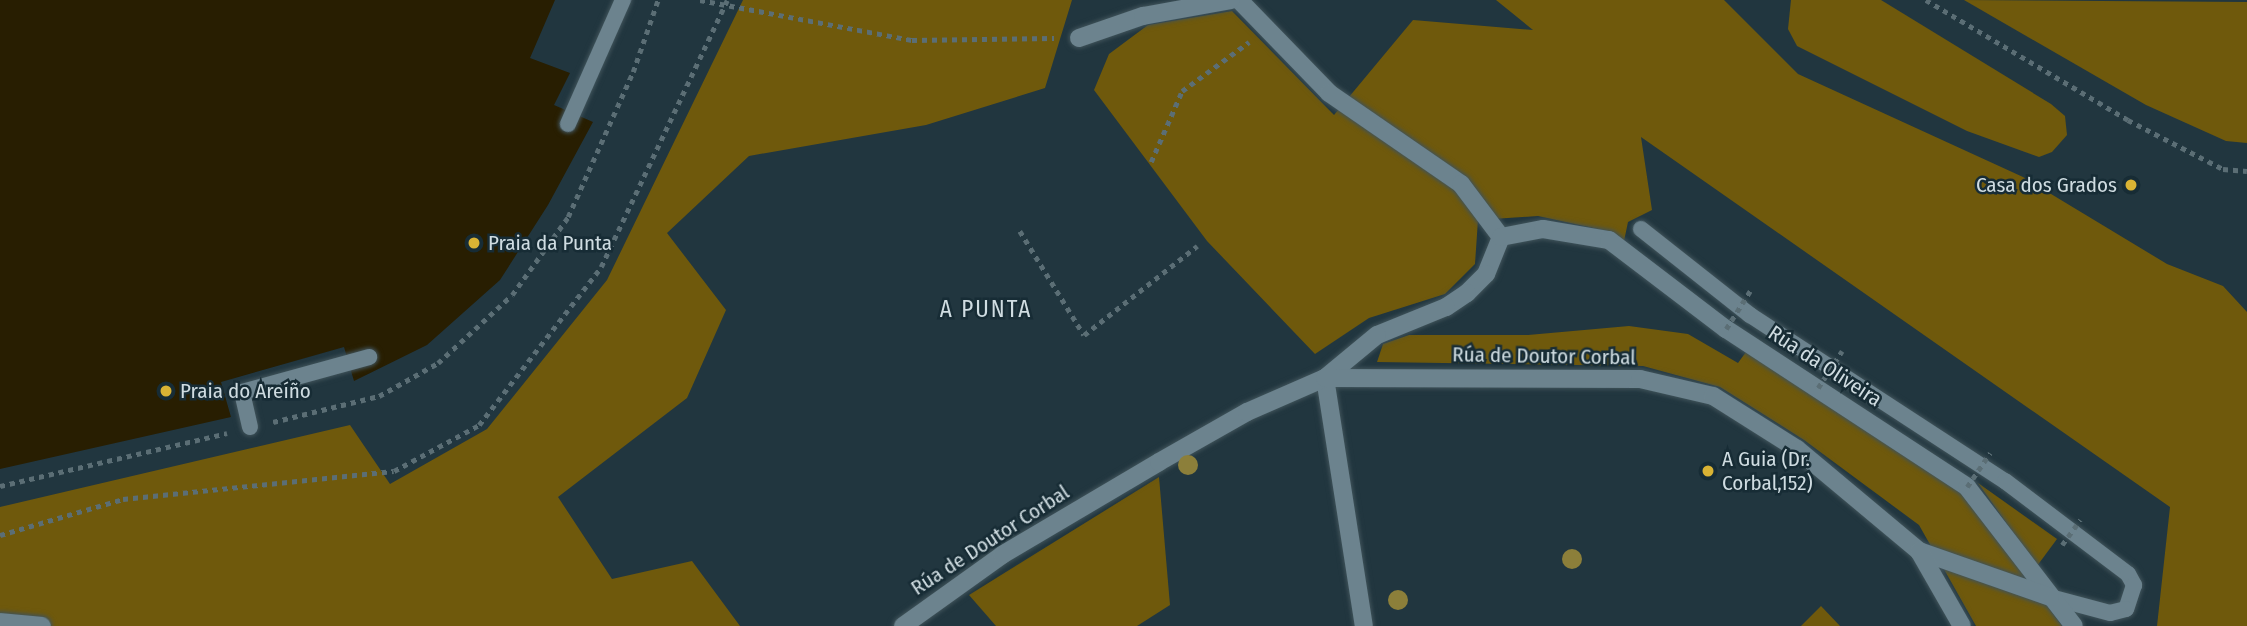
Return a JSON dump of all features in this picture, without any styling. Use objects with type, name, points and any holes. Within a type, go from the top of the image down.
[{"type":"street","points":[[1079,38],[1143,16],[1231,0]]},
{"type":"street","points":[[1238,0],[1329,93],[1461,184],[1501,237]]},
{"type":"street","name":"Rúa da Oliveira","points":[[1501,237],[1543,229],[1609,240],[1726,330],[1967,487],[2074,626]]},
{"type":"street","name":"Rúa de Doutor Corbal","points":[[904,626],[1002,555],[1159,462],[1247,412],[1325,378],[1377,335],[1446,307],[1467,293],[1486,274],[1501,237]]},
{"type":"street","points":[[1325,378],[1364,626]]},
{"type":"street","name":"Rúa de Doutor Corbal","points":[[1325,378],[1640,379],[1713,396],[1797,449],[1919,551],[1962,626]]},
{"type":"street","name":"Rúa de Doutor Corbal","points":[[1919,551],[2050,597]]},
{"type":"street","points":[[0,622],[42,626]]},
{"type":"lane","points":[[568,124],[623,0]]},
{"type":"lane","points":[[1640,229],[1750,316],[2005,481],[2128,574],[2134,585],[2126,609],[2110,613],[2050,597]]},
{"type":"lane","points":[[250,427],[242,392],[369,357]]},
{"type":"path","points":[[0,486],[379,396],[438,363],[512,295],[568,217],[632,72],[658,0]]},
{"type":"path","points":[[700,0],[912,40],[1079,38]]},
{"type":"path","points":[[0,535],[123,499],[394,471],[479,425],[601,267],[727,0]]},
{"type":"path","points":[[1926,0],[2128,120],[2223,169],[2247,171]]},
{"type":"path","points":[[1151,162],[1182,91],[1266,29]]},
{"type":"path","points":[[1020,231],[1084,335],[1197,246]]},
{"type":"path","points":[[1726,330],[1750,291]]},
{"type":"path","points":[[1818,388],[1842,351]]},
{"type":"path","points":[[1967,487],[1990,453]]},
{"type":"path","points":[[2062,545],[2080,520]]},
{"type":"shaded area","points":[[0,0],[555,0],[530,58],[570,73],[554,105],[593,122],[548,205],[500,280],[427,345],[354,381],[344,347],[221,382],[231,417],[0,469]]},
{"type":"shaded area","points":[[743,0],[1072,0],[1045,88],[926,125],[749,156],[667,233],[726,310],[687,398],[558,497],[612,579],[692,561],[740,626],[0,626],[0,507],[350,425],[390,484],[487,429],[607,280]]},
{"type":"shaded area","points":[[1496,0],[1724,0],[1798,74],[2023,177],[2167,264],[2223,286],[2247,312],[2247,626],[2157,626],[2170,507],[1641,137],[1652,210],[1628,222],[1624,241],[1612,232],[1538,216],[1478,220],[1475,264],[1445,294],[1369,318],[1315,354],[1207,241],[1094,90],[1109,54],[1148,25],[1232,11],[1334,115],[1413,20],[1533,30]]},
{"type":"shaded area","points":[[1791,0],[1881,0],[2051,104],[2065,116],[2067,135],[2052,152],[2039,157],[1967,131],[1797,46],[1788,29]]},
{"type":"shaded area","points":[[1964,0],[2247,2],[2247,143],[2226,141],[2146,105]]},
{"type":"shaded area","points":[[1629,326],[1688,334],[1738,363],[1746,352],[1965,496],[2062,626],[1976,626],[1919,525],[1804,440],[1720,387],[1643,366],[1377,362],[1383,344],[1409,335],[1528,335]]},
{"type":"shaded area","points":[[1159,477],[1170,605],[1137,626],[996,626],[969,595]]},
{"type":"shaded area","points":[[1978,483],[2057,539],[2037,566]]},
{"type":"shaded area","points":[[1821,606],[1840,626],[1801,626]]},
{"type":"place","name":"Casa dos Grados","points":[[2131,185]]},
{"type":"place","name":"Praia da Punta","points":[[474,243]]},
{"type":"place","name":"Praia do Areíño","points":[[166,391]]},
{"type":"place","name":"A Guia (Dr. Corbal,152)","points":[[1708,471]]},
{"type":"district","name":"A PUNTA","points":[[986,309]]}]
